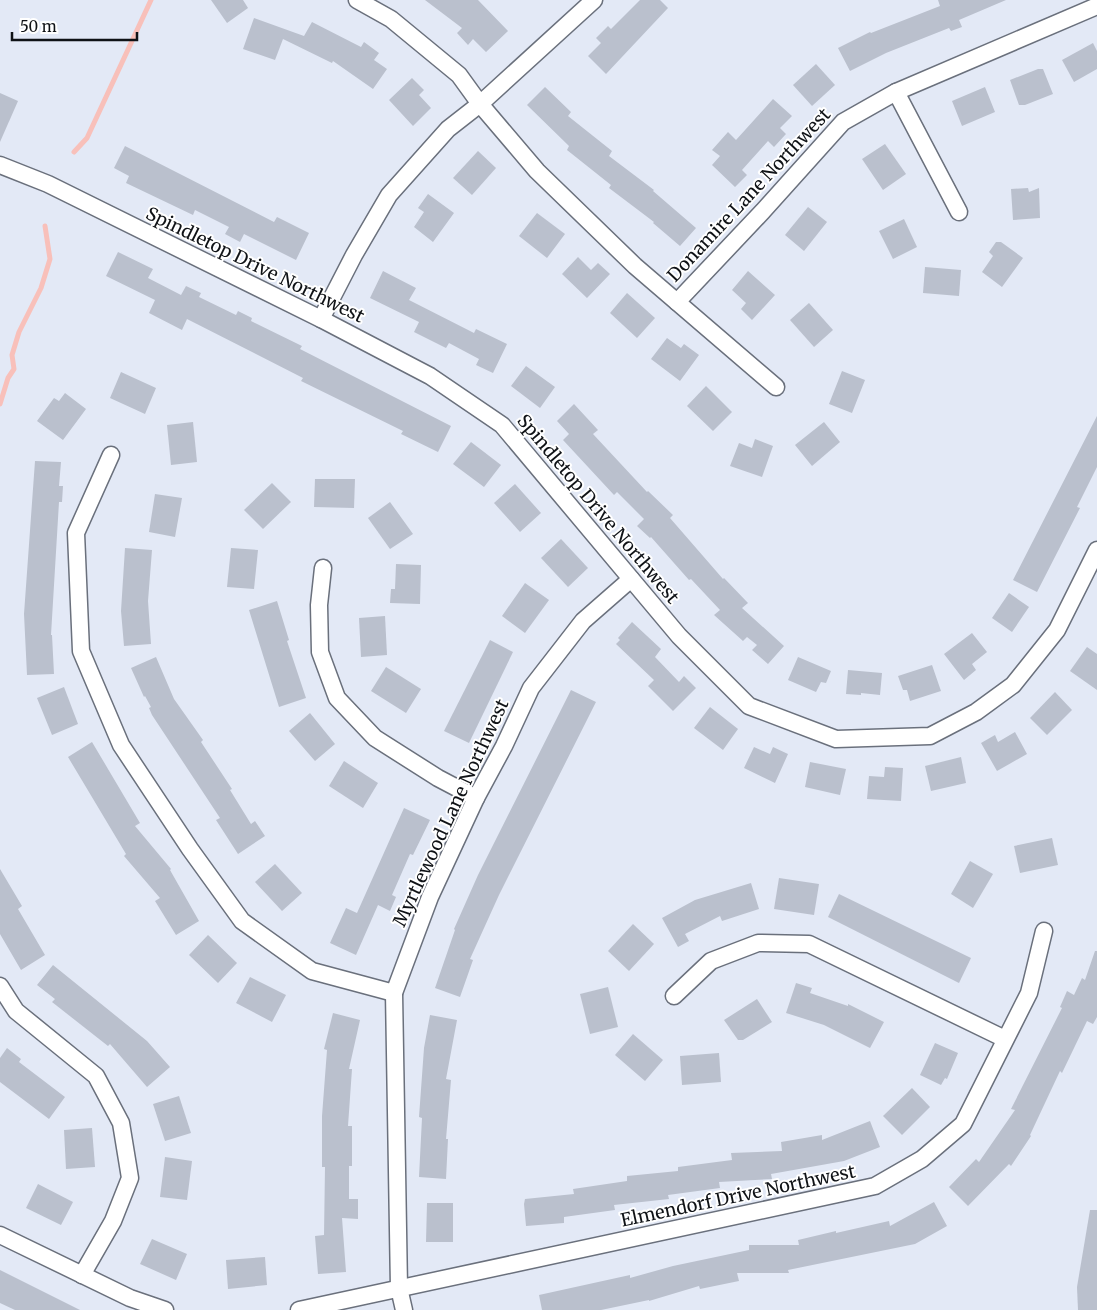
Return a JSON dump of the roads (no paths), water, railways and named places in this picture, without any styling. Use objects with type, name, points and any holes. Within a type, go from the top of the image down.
[{"type":"street","points":[[357,0],[391,19],[459,75],[480,104],[538,171],[635,266],[776,387]]},
{"type":"street","points":[[321,319],[389,195],[448,129],[480,104],[594,0]]},
{"type":"street","name":"Donamire Lane Northwest","points":[[677,302],[763,211],[843,122],[896,92],[1097,6]]},
{"type":"street","points":[[896,92],[959,212]]},
{"type":"street","name":"Spindletop Drive Northwest","points":[[0,165],[48,184],[321,319],[430,376],[502,425],[679,636],[749,706],[836,739],[930,736],[976,712],[1013,685],[1056,630],[1097,550]]},
{"type":"street","points":[[111,455],[76,533],[81,651],[121,745],[190,849],[242,921],[312,971],[394,993]]},
{"type":"street","points":[[323,568],[319,605],[320,652],[337,698],[375,738],[438,778],[476,798]]},
{"type":"street","name":"Myrtlewood Lane Northwest","points":[[404,1310],[399,1288],[394,993],[430,897],[476,798],[504,746],[531,688],[583,621],[631,579]]},
{"type":"street","name":"Elmendorf Drive Northwest","points":[[298,1310],[875,1186],[922,1159],[963,1124],[1029,994],[1044,931]]},
{"type":"street","points":[[674,996],[711,961],[758,943],[809,944],[1005,1040]]},
{"type":"street","points":[[0,986],[16,1012],[96,1076],[120,1123],[130,1178],[113,1221],[82,1276]]},
{"type":"street","points":[[0,1235],[130,1298],[165,1310]]},
{"type":"waterway","points":[[74,152],[87,138],[151,0]]},
{"type":"waterway","points":[[0,404],[8,378],[14,369],[12,355],[19,332],[41,288],[50,259],[45,226]]}]
